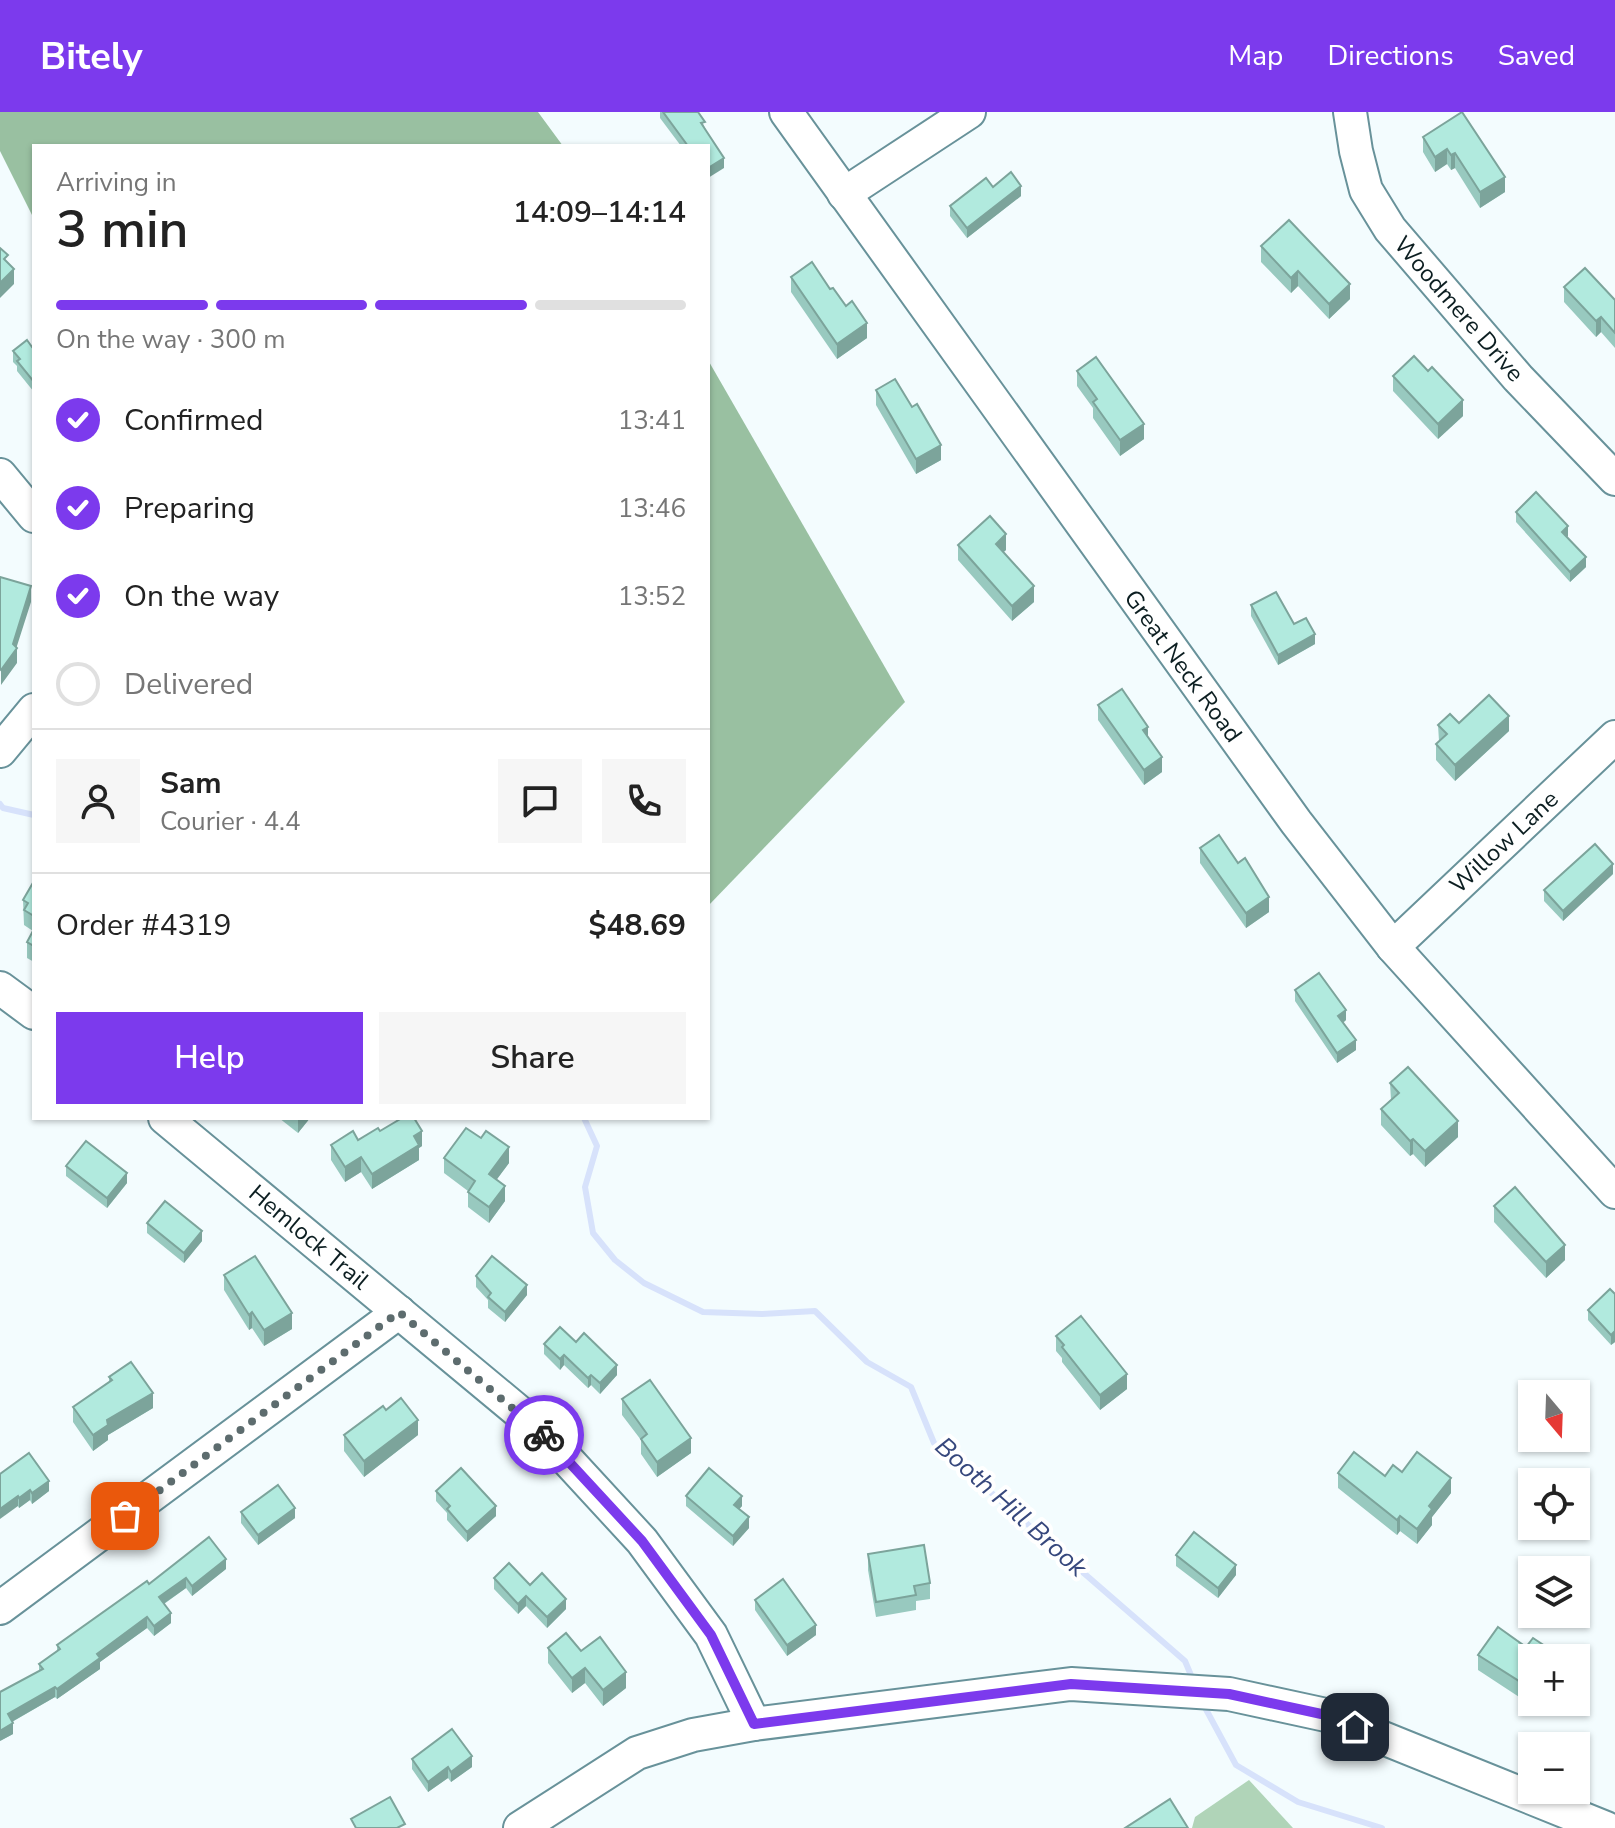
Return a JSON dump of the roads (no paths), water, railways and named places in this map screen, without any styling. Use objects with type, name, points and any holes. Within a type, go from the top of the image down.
[{"type":"street","name":"Great Neck Road","points":[[786,112],[1287,809],[1393,947],[1615,1192]]},
{"type":"street","points":[[844,194],[969,112]]},
{"type":"street","name":"Woodmere Drive","points":[[1350,112],[1366,190],[1390,229],[1518,378],[1615,479]]},
{"type":"street","points":[[0,475],[32,514]]},
{"type":"street","points":[[0,751],[32,712]]},
{"type":"street","name":"Willow Lane","points":[[1393,947],[1615,737]]},
{"type":"street","points":[[0,988],[32,1012]]},
{"type":"street","name":"Hemlock Trail","points":[[167,1120],[537,1427],[642,1541],[711,1635],[754,1724]]},
{"type":"street","points":[[0,1608],[399,1312]]},
{"type":"street","points":[[534,1824],[637,1753],[693,1735],[754,1724],[1071,1684],[1229,1694],[1326,1715],[1606,1828]]},
{"type":"waterway","name":"Booth Hill Brook","points":[[0,804],[3,808],[32,815]]},
{"type":"waterway","name":"Booth Hill Brook","points":[[585,1120],[597,1146],[585,1187],[593,1233],[615,1260],[644,1283],[703,1312],[762,1314],[815,1311],[867,1362],[911,1387],[934,1443],[1185,1661],[1193,1680]]},
{"type":"waterway","name":"Booth Hill Brook","points":[[1202,1702],[1236,1765],[1298,1802],[1382,1828]]}]
